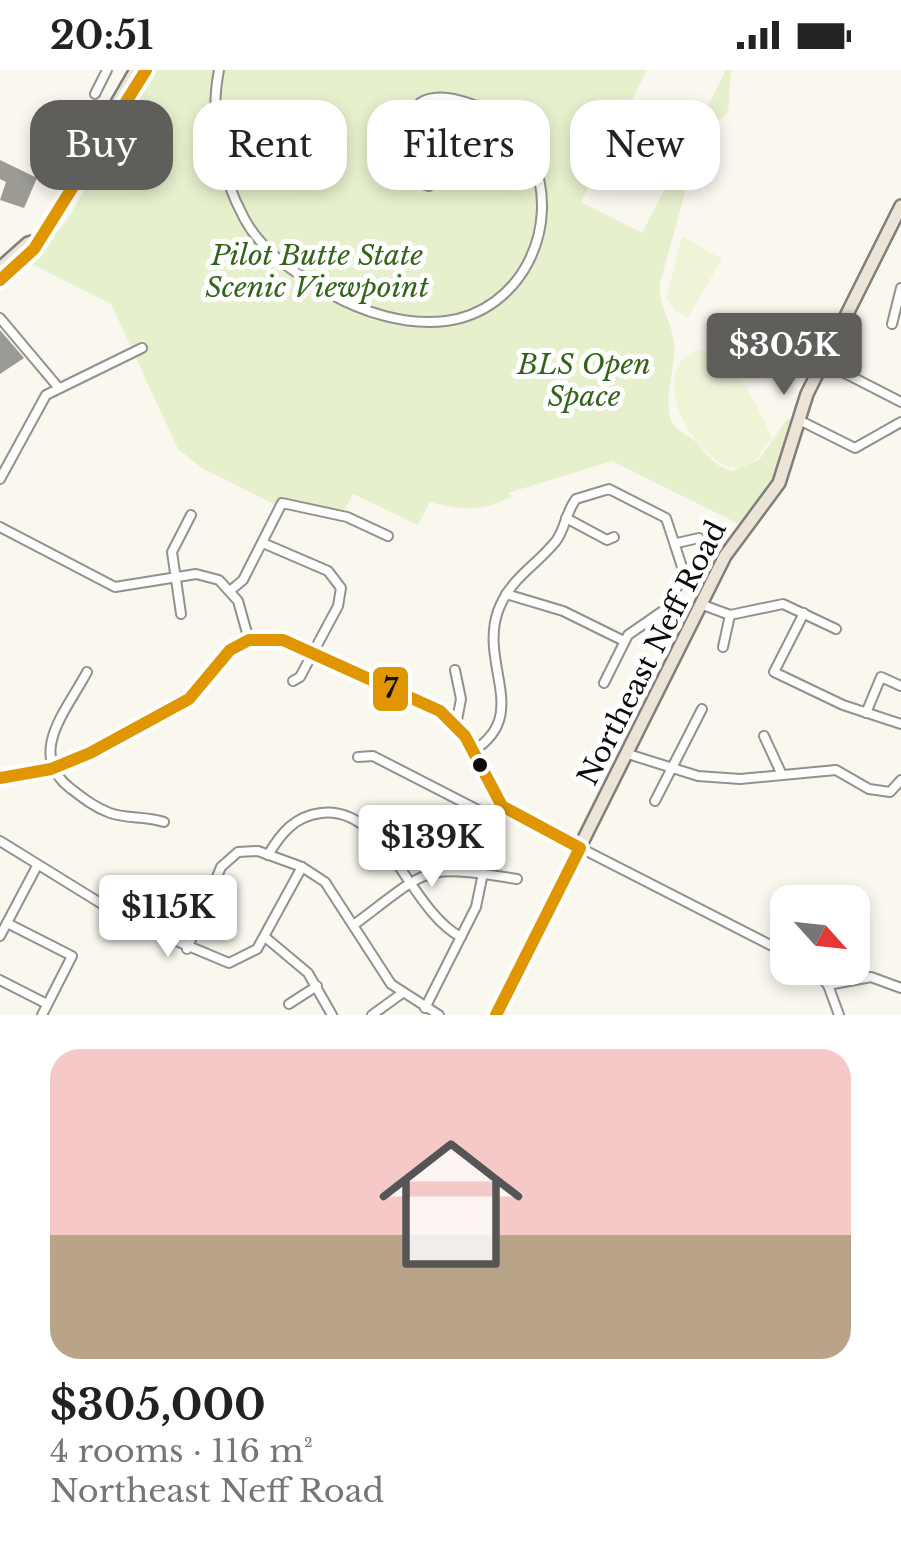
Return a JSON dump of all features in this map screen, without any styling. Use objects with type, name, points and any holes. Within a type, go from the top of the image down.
[{"type":"main road","points":[[119,100],[136,70]]},
{"type":"main road","points":[[129,100],[146,70]]},
{"type":"main road","points":[[0,280],[34,249],[70,190]]},
{"type":"main road","name":"Northeast Neff Road","points":[[496,1015],[733,541],[779,483],[798,420],[823,362],[901,206]]},
{"type":"main road","points":[[0,268],[28,242],[36,241]]},
{"type":"street","points":[[95,94],[107,70]]},
{"type":"street","points":[[218,70],[215,120],[219,147],[235,202],[249,228],[285,265],[345,302],[400,319],[445,321],[466,316],[499,298],[526,266],[543,224],[540,190]]},
{"type":"street","points":[[892,324],[901,288]]},
{"type":"street","points":[[0,318],[58,386]]},
{"type":"street","points":[[0,479],[37,405],[58,386],[142,348]]},
{"type":"street","points":[[823,362],[901,402]]},
{"type":"street","points":[[798,420],[855,448],[901,422]]},
{"type":"street","points":[[473,751],[492,738],[502,717],[491,650],[492,631],[506,594],[525,568],[555,542],[572,503],[584,495],[616,491],[661,514],[676,544],[684,573],[667,608],[633,629],[624,641],[604,683]]},
{"type":"street","points":[[231,590],[243,580],[282,502],[347,517],[388,536]]},
{"type":"street","points":[[181,614],[172,552],[190,515]]},
{"type":"street","points":[[566,518],[607,540],[614,537]]},
{"type":"street","points":[[0,527],[115,587],[208,576],[231,590],[250,640]]},
{"type":"street","points":[[676,544],[699,538]]},
{"type":"street","points":[[263,543],[337,579],[338,606],[300,677],[292,681]]},
{"type":"street","points":[[506,594],[563,612],[624,641]]},
{"type":"street","points":[[702,605],[730,615],[773,603],[836,629]]},
{"type":"street","points":[[804,614],[774,672],[866,713],[901,724]]},
{"type":"street","points":[[724,647],[730,615]]},
{"type":"street","points":[[0,778],[51,770],[76,759],[190,694],[222,656],[250,640],[283,640],[431,705],[456,725],[502,806],[770,945]]},
{"type":"street","points":[[455,670],[461,698],[456,725]]},
{"type":"street","points":[[87,672],[54,734],[48,758],[51,770],[92,806],[113,814],[164,822]]},
{"type":"street","points":[[866,713],[882,677],[901,686]]},
{"type":"street","points":[[656,801],[702,708]]},
{"type":"street","points":[[764,736],[782,775]]},
{"type":"street","points":[[628,754],[670,770],[740,779],[836,770],[879,793],[890,792],[901,780]]},
{"type":"street","points":[[358,757],[373,756],[484,814],[502,806]]},
{"type":"street","points":[[268,855],[292,823],[308,815],[344,814],[373,834],[435,919],[461,937]]},
{"type":"street","points":[[0,841],[130,922],[228,963],[246,958],[265,938],[302,868]]},
{"type":"street","points":[[187,949],[220,867],[238,852],[268,855],[325,882],[401,994],[439,1015]]},
{"type":"street","points":[[0,936],[37,866]]},
{"type":"street","points":[[355,924],[409,883],[437,869],[517,879]]},
{"type":"street","points":[[425,1008],[476,907],[483,874]]},
{"type":"street","points":[[7,924],[72,956],[42,1015]]},
{"type":"street","points":[[265,938],[285,950],[317,986],[332,1015]]},
{"type":"street","points":[[870,977],[901,988]]},
{"type":"street","points":[[0,980],[47,1004]]},
{"type":"street","points":[[828,985],[839,1015]]},
{"type":"street","points":[[289,1004],[317,986]]},
{"type":"street","points":[[372,1015],[401,994]]},
{"type":"green space","name":"Pilot Butte State Scenic Viewpoint","points":[[156,70],[647,70],[632,100],[570,100],[570,190],[587,190],[581,202],[642,233],[664,190],[686,190],[660,283],[674,342],[670,416],[673,424],[709,457],[733,471],[759,460],[787,419],[794,419],[777,479],[739,524],[612,461],[508,493],[512,496],[491,505],[463,508],[430,502],[418,525],[353,494],[344,511],[304,507],[284,497],[275,505],[202,468],[178,449],[111,304],[30,263],[67,220],[85,190],[173,190],[173,100],[138,100]]},
{"type":"green space","name":"Pilot Butte State Scenic Viewpoint","points":[[726,70],[731,70],[728,112],[720,119],[720,100],[711,100]]},
{"type":"green space","points":[[682,236],[722,259],[688,317],[675,311],[667,298]]},
{"type":"green space","points":[[696,350],[710,352],[734,369],[773,438],[747,466],[727,466],[711,457],[684,422],[674,381],[680,363]]},
{"type":"building","points":[[0,160],[30,175],[32,190],[24,208],[0,200],[6,182],[0,179]]},
{"type":"building","points":[[0,330],[24,358],[0,374]]},
{"type":"transit line","name":"7","points":[[0,280],[34,249],[146,70]]},
{"type":"transit line","name":"7","points":[[0,778],[51,769],[90,753],[189,699],[230,650],[249,640],[283,640],[440,711],[465,736],[502,806],[580,848],[496,1015]]},
{"type":"park label","name":"BLS Open Space","points":[[584,380]]}]
